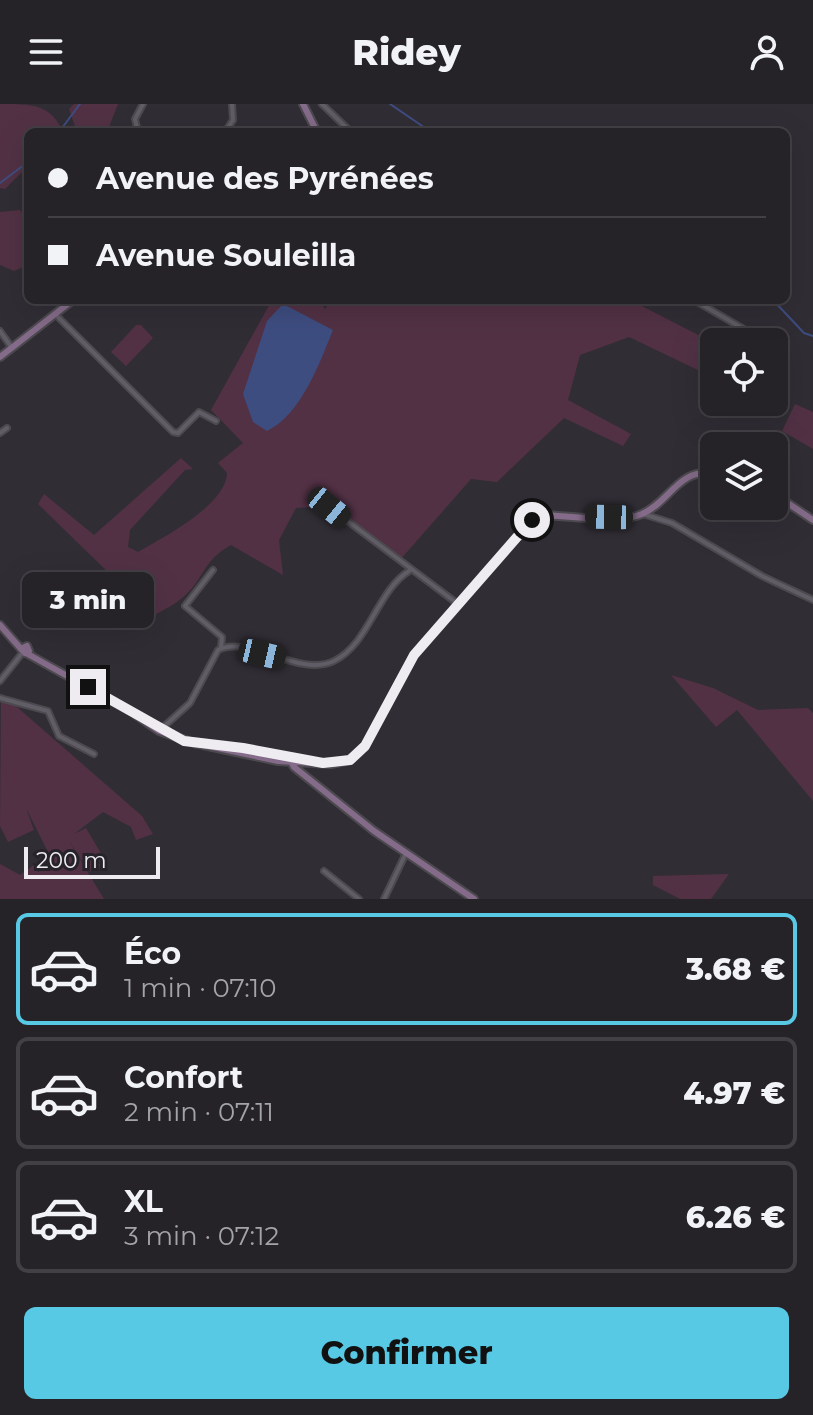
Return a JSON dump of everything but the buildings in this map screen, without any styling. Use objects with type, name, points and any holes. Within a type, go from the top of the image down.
[{"type":"street","points":[[137,128],[135,119],[143,104]]},
{"type":"street","points":[[228,128],[233,120],[232,104]]},
{"type":"street","points":[[303,104],[315,128]]},
{"type":"street","points":[[322,104],[347,128]]},
{"type":"street","points":[[0,357],[68,304]]},
{"type":"street","points":[[701,304],[742,328]]},
{"type":"street","points":[[55,314],[173,432],[178,433],[199,412],[216,421]]},
{"type":"street","points":[[0,331],[12,348]]},
{"type":"street","points":[[0,433],[7,428]]},
{"type":"street","points":[[643,514],[687,476],[700,472]]},
{"type":"street","points":[[788,503],[813,520]]},
{"type":"street","points":[[329,507],[409,571],[458,604]]},
{"type":"street","points":[[0,625],[37,658],[184,741],[286,761],[323,763],[345,762],[360,752],[406,666],[536,518],[643,514],[672,523],[762,576],[813,600]]},
{"type":"street","points":[[160,730],[190,703],[211,658],[221,648],[222,637],[215,628],[185,606],[213,570]]},
{"type":"street","points":[[221,648],[236,647],[315,665],[334,661],[348,650],[409,571]]},
{"type":"street","points":[[0,681],[25,650]]},
{"type":"street","points":[[0,698],[48,711],[59,736],[94,754]]},
{"type":"street","points":[[286,761],[323,763]]},
{"type":"street","points":[[286,761],[325,790]]},
{"type":"street","points":[[286,761],[406,853],[474,899]]},
{"type":"street","points":[[299,771],[302,761]]},
{"type":"street","points":[[384,899],[406,853]]},
{"type":"street","points":[[324,871],[359,899]]},
{"type":"shaded area","points":[[0,104],[22,104],[46,111],[61,128],[24,128],[24,170],[5,189],[0,188]]},
{"type":"shaded area","points":[[74,104],[118,104],[109,128],[76,128],[69,109]]},
{"type":"shaded area","points":[[20,210],[24,216],[24,267],[14,271],[0,265],[0,212]]},
{"type":"shaded area","points":[[270,304],[321,304],[325,309],[328,304],[638,304],[700,336],[700,371],[629,337],[580,355],[568,400],[631,434],[623,446],[564,418],[497,482],[471,479],[400,560],[329,506],[296,508],[279,540],[283,575],[231,545],[214,557],[190,591],[153,616],[38,504],[44,494],[94,535],[181,458],[193,469],[185,470],[130,530],[128,547],[138,552],[192,519],[216,497],[227,473],[218,463],[243,443],[211,410]]},
{"type":"shaded area","points":[[136,325],[141,325],[153,338],[126,366],[111,352]]},
{"type":"shaded area","points":[[795,404],[813,412],[813,449],[782,431]]},
{"type":"shaded area","points":[[671,675],[713,688],[758,710],[808,708],[813,713],[813,801],[737,710],[716,727]]},
{"type":"shaded area","points":[[1,693],[142,816],[153,834],[136,840],[131,827],[103,812],[74,834],[86,828],[106,862],[89,872],[67,838],[104,899],[0,899],[0,864],[20,875],[49,854],[26,808],[34,830],[8,842],[0,826]]},
{"type":"shaded area","points":[[729,874],[711,899],[680,899],[653,885],[653,876]]},
{"type":"water","points":[[283,304],[333,330],[299,400],[290,413],[267,431],[253,422],[243,394],[267,321]]},
{"type":"waterway","points":[[62,128],[80,104]]},
{"type":"waterway","points":[[390,104],[425,128]]},
{"type":"waterway","points":[[0,183],[24,165]]},
{"type":"waterway","points":[[777,304],[804,333],[813,336]]},
{"type":"route","points":[[88,687],[184,741],[207,746],[232,746],[277,757],[302,757],[331,764],[350,760],[365,746],[397,680],[414,655],[532,520]]}]
